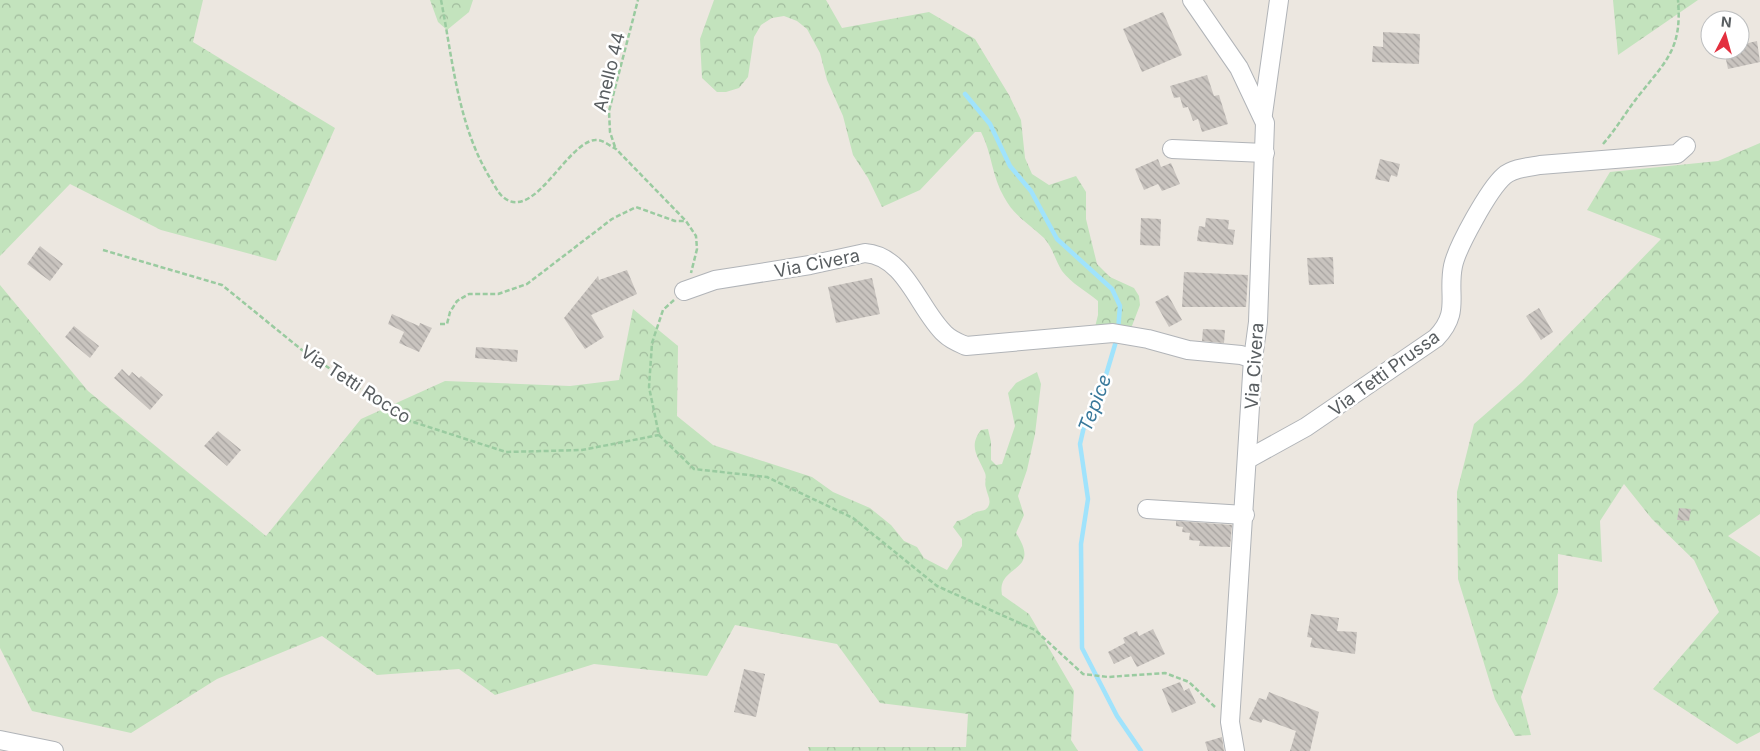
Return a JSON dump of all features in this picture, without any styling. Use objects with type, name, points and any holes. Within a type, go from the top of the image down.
[{"type":"street","name":"Via Civera","points":[[1192,0],[1239,68],[1263,114],[1265,123],[1258,322],[1253,359],[1245,515],[1230,722],[1235,751]]},
{"type":"street","points":[[1263,114],[1279,0]]},
{"type":"street","name":"Via Tetti Prussa","points":[[1248,459],[1306,427],[1436,338],[1447,327],[1451,314],[1453,266],[1462,243],[1494,188],[1504,176],[1519,169],[1585,160],[1677,154],[1686,146]]},
{"type":"street","points":[[1172,149],[1265,153]]},
{"type":"street","name":"Via Civera","points":[[684,291],[715,280],[810,265],[865,253],[874,253],[884,258],[900,272],[945,334],[966,346],[1116,334],[1188,350],[1241,355],[1253,359]]},
{"type":"street","points":[[1147,509],[1245,515]]},
{"type":"street","points":[[0,740],[54,751]]},
{"type":"path","points":[[441,0],[468,133],[482,166],[502,196],[510,201],[519,202],[530,199],[564,162],[595,140],[616,149],[686,221],[696,236],[697,248],[694,266],[684,291],[663,310],[652,343],[649,387],[659,435],[694,468],[767,477],[853,518],[937,586],[1035,630],[1083,674],[1108,677],[1165,672],[1189,682],[1230,722]]},
{"type":"path","name":"Anello 44","points":[[616,149],[610,132],[609,111],[638,0]]},
{"type":"path","points":[[1585,160],[1596,152],[1610,136],[1663,67],[1677,36],[1680,23],[1678,0]]},
{"type":"path","points":[[440,324],[447,324],[450,312],[457,301],[469,294],[498,294],[527,284],[612,219],[636,207],[675,221],[686,221]]},
{"type":"path","name":"Via Tetti Rocco","points":[[103,250],[222,285],[302,350],[407,420],[506,452],[582,450],[659,435]]},
{"type":"green space","points":[[0,0],[203,0],[193,42],[335,128],[276,261],[161,230],[70,184],[0,256]]},
{"type":"green space","points":[[430,0],[473,0],[469,12],[447,30],[438,22]]},
{"type":"green space","points":[[714,0],[826,0],[842,28],[929,12],[975,39],[1009,95],[1021,120],[1025,158],[1032,174],[1049,185],[1076,176],[1086,192],[1086,219],[1097,264],[1110,277],[1134,288],[1139,296],[1140,305],[1130,331],[1095,327],[1098,315],[1098,301],[1074,283],[1062,271],[1044,238],[1017,215],[1008,204],[997,181],[988,148],[981,132],[975,132],[920,190],[882,207],[868,178],[853,155],[843,116],[827,80],[820,53],[807,29],[797,21],[784,16],[772,18],[761,25],[754,37],[748,77],[739,88],[726,92],[717,92],[702,78],[700,39]]},
{"type":"green space","points":[[1613,0],[1698,0],[1618,55]]},
{"type":"green space","points":[[1760,143],[1760,514],[1728,536],[1760,557],[1760,732],[1737,744],[1653,689],[1719,612],[1694,560],[1652,519],[1624,484],[1600,521],[1602,562],[1558,554],[1558,592],[1521,697],[1531,735],[1515,736],[1495,699],[1458,579],[1457,492],[1474,424],[1522,382],[1661,239],[1587,210],[1610,172],[1718,161]]},
{"type":"green space","points":[[0,285],[88,391],[266,536],[361,419],[445,381],[570,386],[619,380],[633,309],[678,346],[677,416],[713,445],[812,477],[833,492],[870,508],[891,525],[904,541],[917,547],[924,558],[947,570],[962,546],[962,539],[953,527],[957,521],[985,510],[989,504],[985,486],[986,475],[975,447],[977,436],[981,430],[988,429],[991,442],[991,460],[996,465],[1002,464],[1015,426],[1008,393],[1016,383],[1037,372],[1041,384],[1035,434],[1027,470],[1018,496],[1024,515],[1016,533],[1023,546],[1024,555],[1022,562],[1005,578],[1002,585],[1002,595],[1029,614],[1074,691],[1071,740],[1078,751],[809,751],[808,747],[966,747],[968,714],[880,703],[837,644],[735,625],[707,676],[594,664],[495,695],[459,669],[377,675],[322,636],[217,679],[131,733],[32,711],[0,648]]},
{"type":"building","points":[[1163,12],[1182,55],[1142,72],[1123,29]]},
{"type":"building","points":[[1383,32],[1420,34],[1419,64],[1372,62],[1373,46],[1383,47]]},
{"type":"building","points":[[1757,41],[1760,62],[1728,69],[1726,60],[1750,60],[1750,43]]},
{"type":"building","points":[[1207,75],[1214,96],[1219,95],[1228,124],[1202,132],[1198,119],[1193,121],[1188,107],[1183,108],[1180,97],[1174,98],[1170,86]]},
{"type":"building","points":[[1158,159],[1161,167],[1171,163],[1180,184],[1162,191],[1158,184],[1144,190],[1135,169]]},
{"type":"building","points":[[1380,159],[1400,164],[1397,177],[1391,175],[1389,182],[1375,179]]},
{"type":"building","points":[[1141,218],[1161,219],[1160,246],[1140,245]]},
{"type":"building","points":[[1206,218],[1229,220],[1228,229],[1235,230],[1233,245],[1197,241],[1199,226],[1205,227]]},
{"type":"building","points":[[40,246],[63,264],[50,281],[27,264]]},
{"type":"building","points":[[1333,257],[1334,284],[1309,285],[1307,258]]},
{"type":"building","points":[[627,270],[637,294],[591,315],[604,337],[585,349],[564,318],[598,276],[599,280]]},
{"type":"building","points":[[1184,272],[1248,275],[1246,307],[1182,307]]},
{"type":"building","points":[[872,278],[880,314],[836,323],[828,287]]},
{"type":"building","points":[[1168,295],[1182,320],[1169,327],[1155,302]]},
{"type":"building","points":[[1539,308],[1553,332],[1541,340],[1526,316]]},
{"type":"building","points":[[392,314],[419,326],[420,323],[432,328],[419,352],[399,343],[404,332],[388,324]]},
{"type":"building","points":[[74,326],[99,346],[90,358],[65,337]]},
{"type":"building","points":[[1203,329],[1225,330],[1224,343],[1202,341]]},
{"type":"building","points":[[476,347],[518,350],[517,362],[475,358]]},
{"type":"building","points":[[122,369],[129,376],[132,372],[139,378],[141,376],[163,395],[150,410],[114,378]]},
{"type":"building","points":[[218,431],[241,450],[227,466],[204,446]]},
{"type":"building","points":[[1679,508],[1691,509],[1689,521],[1677,520]]},
{"type":"building","points":[[1176,521],[1232,525],[1230,547],[1199,546],[1200,541],[1189,540],[1190,533],[1182,532],[1183,527],[1176,526]]},
{"type":"building","points":[[1311,614],[1339,618],[1337,631],[1357,632],[1355,654],[1310,647],[1312,638],[1307,637]]},
{"type":"building","points":[[1153,629],[1165,654],[1137,667],[1131,656],[1114,664],[1108,652],[1125,643],[1123,638],[1137,631],[1139,636]]},
{"type":"building","points":[[744,669],[765,674],[756,717],[734,712]]},
{"type":"building","points":[[1180,682],[1184,691],[1189,688],[1196,703],[1172,713],[1162,689]]},
{"type":"building","points":[[1269,692],[1319,712],[1310,751],[1290,751],[1296,731],[1263,719],[1261,723],[1249,719],[1259,698],[1266,700]]},
{"type":"building","points":[[1222,737],[1224,751],[1208,751],[1205,742]]},
{"type":"waterway","name":"Tepice","points":[[965,94],[990,124],[1010,166],[1031,191],[1057,239],[1112,289],[1120,306],[1118,331]]},
{"type":"waterway","name":"Tepice","points":[[1117,338],[1103,385],[1086,418],[1080,444],[1088,499],[1081,544],[1082,648],[1117,716],[1141,751]]}]
